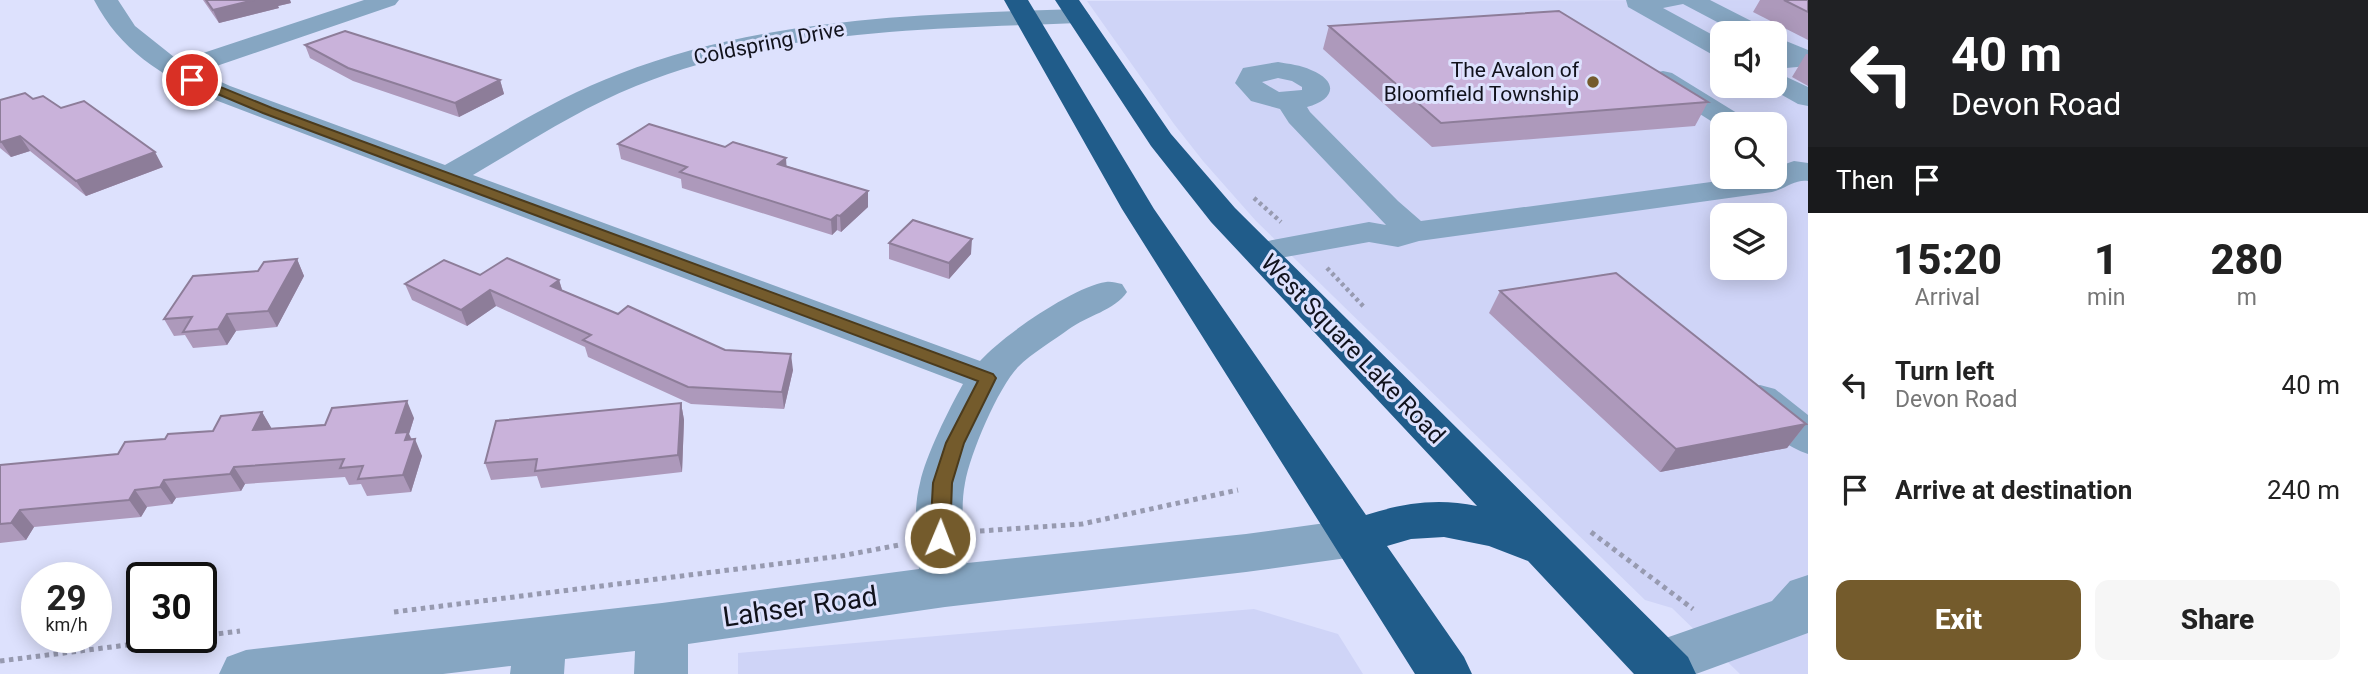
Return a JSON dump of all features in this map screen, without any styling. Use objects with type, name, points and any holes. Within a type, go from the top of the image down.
[{"type":"highway","name":"West Square Lake Road","points":[[1072,8],[1169,150],[1223,215],[1292,259],[1569,540],[1664,669]]},
{"type":"highway","points":[[1021,9],[1138,209],[1444,674]]},
{"type":"highway","points":[[1354,538],[1409,521],[1450,519],[1505,532],[1569,540]]},
{"type":"street","points":[[106,0],[111,12],[134,40],[176,71],[243,102],[987,378]]},
{"type":"street","points":[[176,71],[387,0]]},
{"type":"street","points":[[1674,0],[1636,2],[1710,43]]},
{"type":"street","points":[[1692,0],[1733,21]]},
{"type":"street","name":"Coldspring Drive","points":[[447,177],[592,95],[694,57],[754,42],[830,29],[1021,9],[1072,8]]},
{"type":"street","points":[[1787,50],[1805,59],[1787,60]]},
{"type":"street","points":[[1640,65],[1716,112]]},
{"type":"street","points":[[1787,86],[1808,98]]},
{"type":"street","points":[[1289,101],[1299,117],[1386,208],[1406,234]]},
{"type":"street","points":[[1292,259],[1389,251],[1406,234],[1772,183],[1792,163]]},
{"type":"street","points":[[945,586],[940,538],[942,483],[955,443],[987,378],[1005,357],[1061,317],[1109,292]]},
{"type":"street","points":[[1733,378],[1808,438]]},
{"type":"street","name":"Lahser Road","points":[[244,652],[538,657],[662,650],[945,586],[1246,553],[1354,538]]},
{"type":"street","points":[[1664,669],[1728,638],[1790,617],[1808,596]]},
{"type":"path","points":[[1243,192],[1267,207],[1292,259],[1362,303],[1369,317]]},
{"type":"path","points":[[982,531],[1082,524],[1238,490]]},
{"type":"path","points":[[1569,540],[1728,638]]},
{"type":"path","points":[[379,614],[841,556],[875,549]]},
{"type":"path","points":[[217,642],[244,652]]},
{"type":"path","points":[[0,661],[126,645]]},
{"type":"shaded area","points":[[1808,0],[1808,674],[1740,674],[1672,608],[1645,600],[1256,221],[1174,124],[1087,1]]},
{"type":"shaded area","points":[[1254,609],[1338,634],[1363,674],[738,674],[738,653]]},
{"type":"building","points":[[206,0],[254,0],[213,10]]},
{"type":"building","points":[[1784,0],[1808,0],[1808,12]]},
{"type":"building","points":[[1559,11],[1708,102],[1441,123],[1329,26]]},
{"type":"building","points":[[345,31],[500,80],[455,103],[348,68],[305,45]]},
{"type":"building","points":[[25,93],[33,99],[43,96],[61,108],[84,101],[155,152],[76,181],[20,136],[0,141],[0,100]]},
{"type":"building","points":[[649,124],[725,147],[733,142],[786,158],[778,164],[868,191],[840,216],[837,215],[831,220],[680,172],[687,167],[618,144]]},
{"type":"building","points":[[913,220],[972,239],[949,263],[889,243]]},
{"type":"building","points":[[507,258],[559,280],[551,286],[618,314],[628,306],[725,350],[791,354],[782,392],[688,387],[583,340],[591,335],[490,290],[461,310],[405,284],[444,260],[480,275]]},
{"type":"building","points":[[297,259],[268,311],[227,314],[218,329],[183,332],[192,317],[164,319],[193,276],[258,271],[264,262]]},
{"type":"building","points":[[1616,273],[1806,424],[1676,449],[1500,291]]},
{"type":"building","points":[[407,401],[396,433],[408,432],[405,440],[415,439],[403,475],[358,479],[363,466],[340,468],[344,459],[234,467],[230,474],[164,480],[160,487],[135,490],[129,500],[20,510],[11,523],[0,524],[0,465],[118,454],[125,442],[165,439],[168,434],[213,431],[221,416],[262,412],[253,430],[325,425],[332,408]]},
{"type":"building","points":[[681,403],[678,455],[535,471],[537,459],[485,463],[496,421]]},
{"type":"place","name":"The Avalon of Bloomfield Township","points":[[1593,82]]},
{"type":"route","points":[[192,80],[243,102],[987,378],[955,443],[942,483],[940,538]]}]
